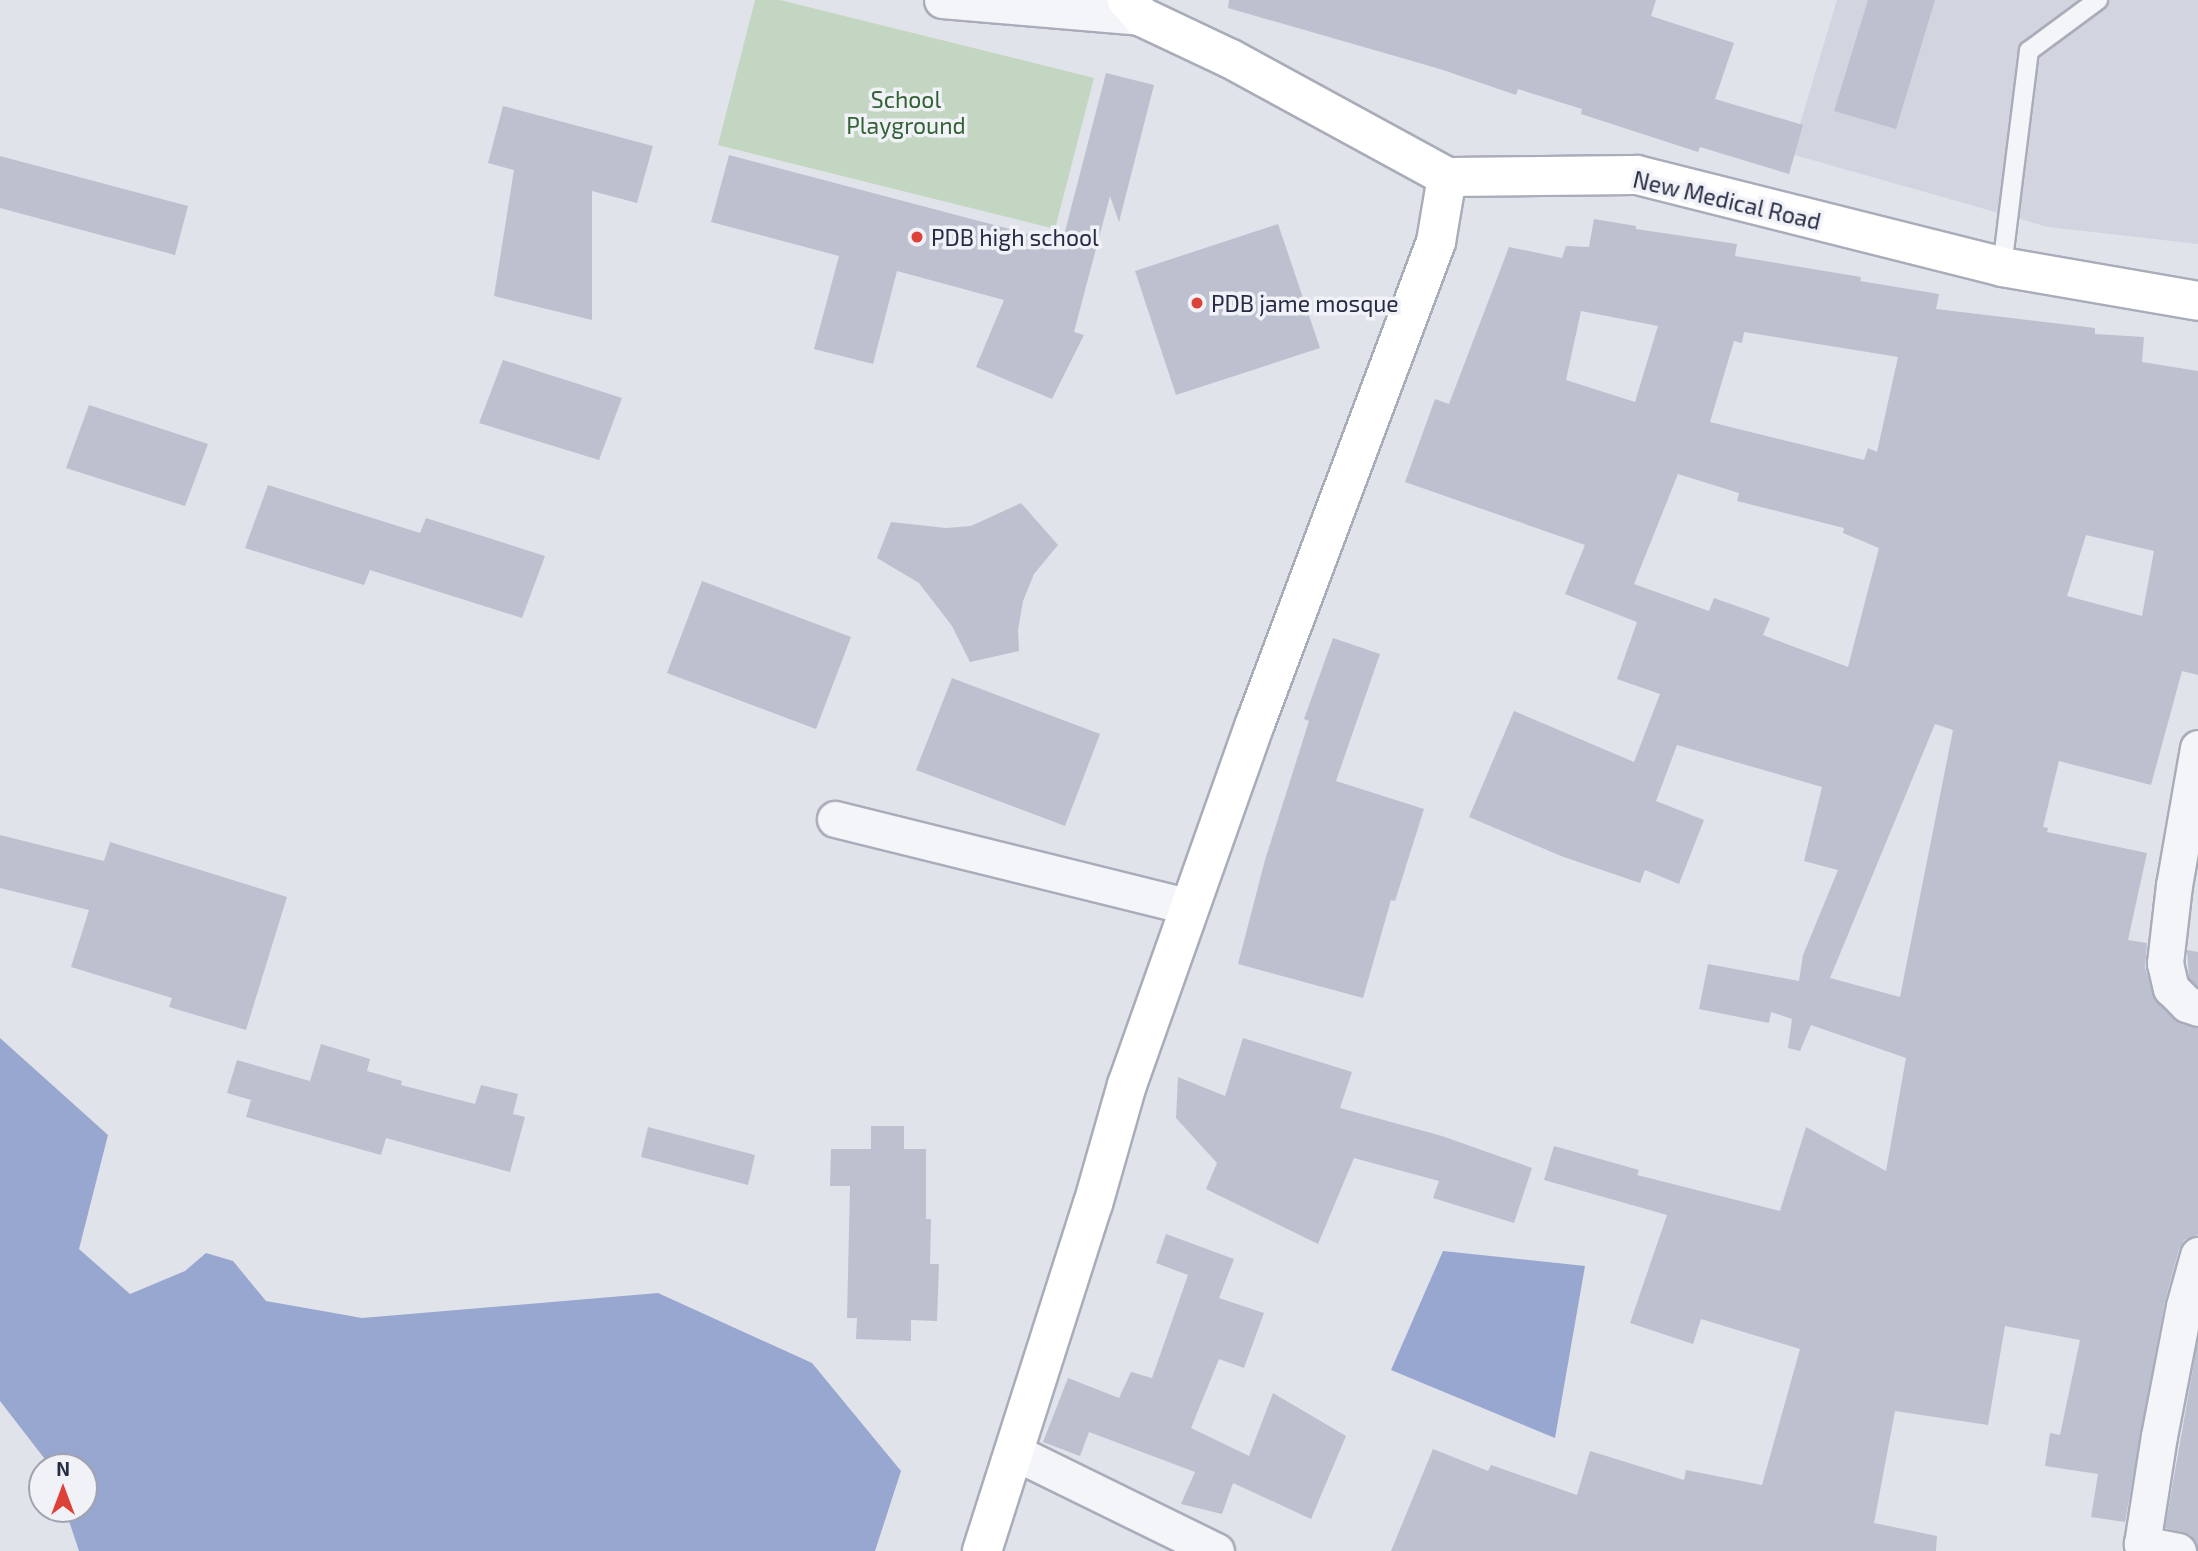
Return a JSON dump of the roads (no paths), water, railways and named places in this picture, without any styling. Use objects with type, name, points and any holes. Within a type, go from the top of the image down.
[{"type":"street","points":[[943,0],[1135,8]]},
{"type":"street","name":"New Medical Road","points":[[1135,8],[1447,177],[1637,175],[2002,267],[2198,301]]},
{"type":"street","points":[[982,1551],[1093,1204],[1115,1121],[1255,724],[1436,242],[1447,177]]},
{"type":"street","points":[[2198,748],[2174,885],[2165,963],[2171,988],[2187,1004],[2198,1008]]},
{"type":"street","points":[[835,818],[1190,907]]},
{"type":"street","points":[[2178,1551],[2142,1544],[2184,1306],[2198,1255]]},
{"type":"street","points":[[1014,1452],[1216,1551]]},
{"type":"lane","points":[[2002,267],[2029,51],[2098,0]]},
{"type":"water","points":[[0,1038],[108,1135],[79,1249],[130,1294],[185,1271],[206,1253],[233,1261],[266,1301],[362,1318],[658,1293],[812,1363],[901,1471],[875,1551],[79,1551],[70,1523],[98,1523],[98,1453],[40,1453],[0,1401]]},
{"type":"water","points":[[1443,1251],[1585,1266],[1555,1438],[1391,1370]]},
{"type":"place","name":"PDB high school","points":[[917,237]]},
{"type":"place","name":"PDB jame mosque","points":[[1197,303]]},
{"type":"park label","name":"School Playground","points":[[906,112]]}]
